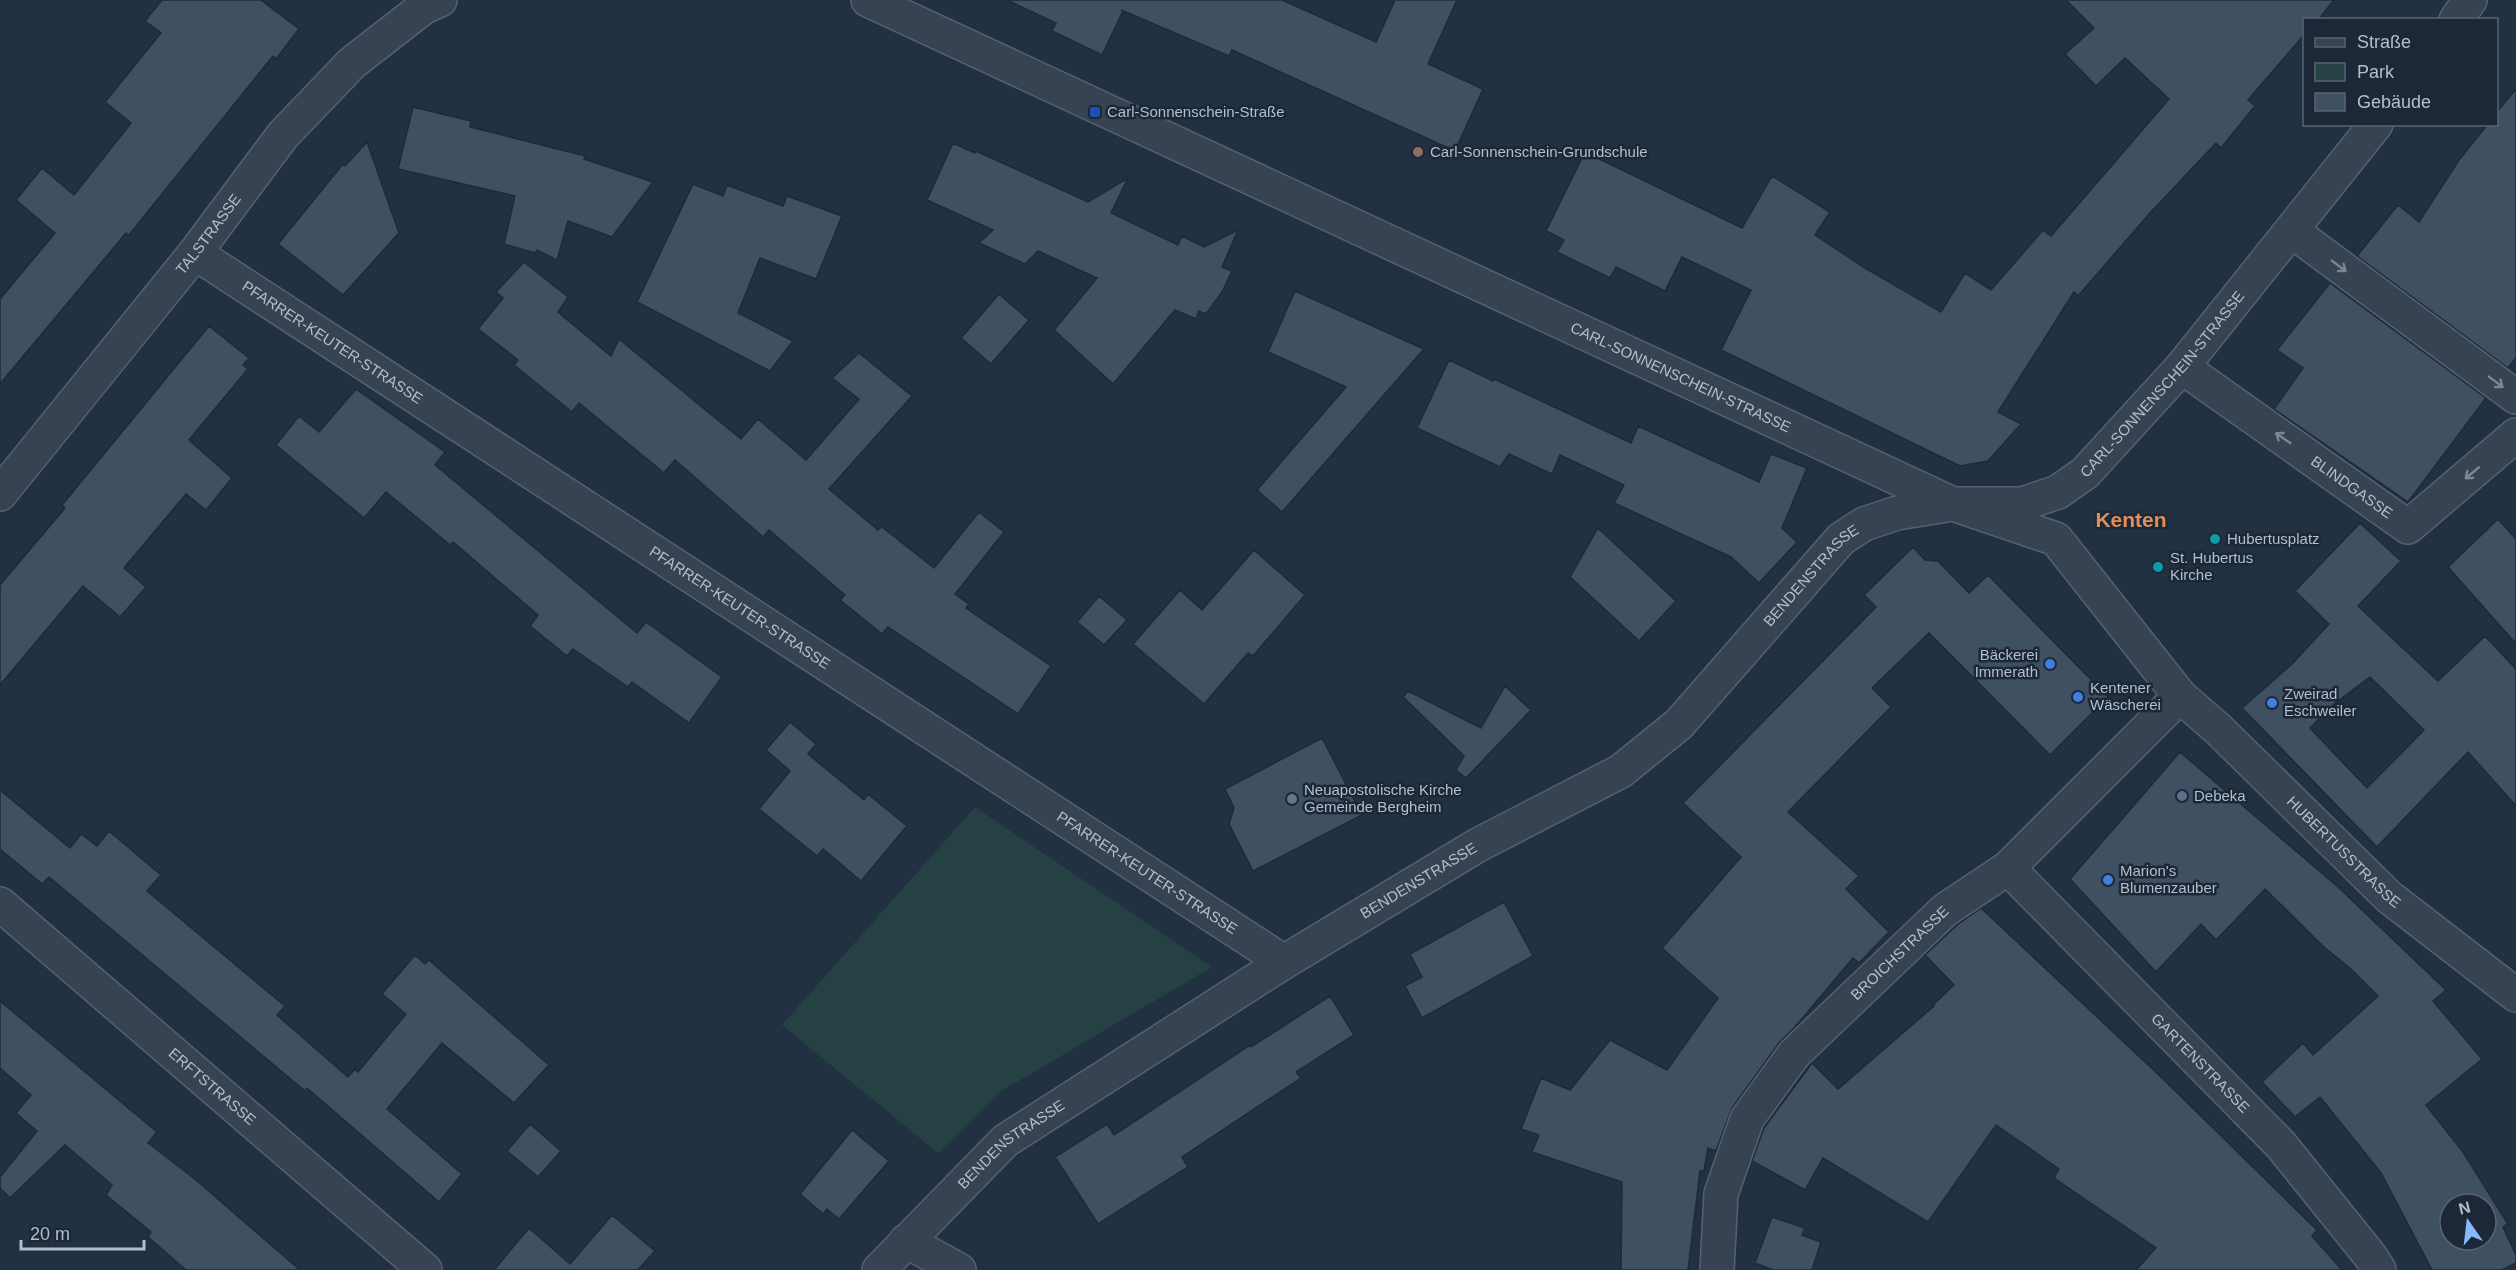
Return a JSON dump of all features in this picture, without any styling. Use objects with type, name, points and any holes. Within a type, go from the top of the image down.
[{"type":"street","name":"TALSTRASSE","points":[[0,494],[195,253],[284,135],[352,63],[424,7],[440,0]]},
{"type":"street","name":"CARL-SONNENSCHEIN-STRASSE","points":[[868,0],[1953,504],[2022,504],[2058,492],[2085,473],[2182,367],[2374,126]]},
{"type":"street","points":[[2457,18],[2470,0]]},
{"type":"street","points":[[2292,231],[2516,398]]},
{"type":"street","name":"PFARRER-KEUTER-STRASSE","points":[[195,253],[1284,962]]},
{"type":"street","name":"BLINDGASSE","points":[[2182,367],[2408,527],[2516,435]]},
{"type":"street","points":[[1953,504],[2056,539],[2180,696]]},
{"type":"street","name":"BENDENSTRASSE","points":[[879,1270],[1005,1141],[1284,962],[1478,845],[1621,771],[1679,724],[1841,539],[1864,524],[1897,513],[1953,504]]},
{"type":"street","name":"BROICHSTRASSE","points":[[1717,1270],[1721,1194],[1747,1119],[1794,1054],[1945,910],[2008,868],[2180,696]]},
{"type":"street","name":"HUBERTUSSTRASSE","points":[[2180,696],[2218,729],[2389,897],[2516,995]]},
{"type":"street","name":"GARTENSTRASSE","points":[[2008,868],[2281,1144],[2379,1270]]},
{"type":"street","name":"ERFTSTRASSE","points":[[0,904],[425,1270]]},
{"type":"street","points":[[906,1241],[959,1270]]},
{"type":"green space","points":[[975,807],[1212,967],[998,1093],[938,1153],[782,1025]]},
{"type":"building","points":[[162,0],[261,0],[299,29],[276,59],[273,56],[129,235],[126,233],[0,384],[0,299],[55,233],[16,200],[42,168],[74,195],[131,123],[105,102],[161,33],[145,21]]},
{"type":"building","points":[[1007,0],[1282,0],[1376,42],[1395,0],[1457,0],[1428,64],[1483,89],[1455,151],[1232,50],[1229,56],[1121,10],[1123,11],[1102,55],[1052,31],[1056,23]]},
{"type":"building","points":[[2066,0],[2334,0],[2320,18],[2303,18],[2303,36],[2248,100],[2255,106],[2221,148],[2216,143],[2150,213],[2078,296],[2074,292],[1998,412],[2021,424],[1988,461],[1960,466],[1721,350],[1751,290],[1682,257],[1665,291],[1616,267],[1610,278],[1557,252],[1564,240],[1546,231],[1585,152],[1742,228],[1772,176],[1830,212],[1815,235],[1865,268],[1941,312],[1965,273],[1991,290],[2043,230],[2051,236],[2169,99],[2125,58],[2096,86],[2065,54],[2094,28]]},
{"type":"building","points":[[2516,89],[2516,358],[2508,368],[2357,256],[2398,205],[2419,222],[2459,160],[2486,126],[2498,126],[2498,111]]},
{"type":"building","points":[[413,107],[471,121],[470,127],[585,156],[584,159],[653,182],[612,237],[568,221],[557,260],[537,250],[535,253],[504,244],[515,196],[398,169]]},
{"type":"building","points":[[367,142],[399,233],[343,295],[278,244],[343,164],[345,166]]},
{"type":"building","points":[[953,143],[975,153],[976,151],[1088,202],[1128,178],[1111,213],[1178,245],[1182,236],[1204,247],[1238,230],[1222,267],[1232,271],[1222,292],[1206,314],[1199,311],[1196,319],[1175,310],[1113,384],[1054,330],[1097,278],[1038,251],[1025,264],[979,243],[993,230],[927,200]]},
{"type":"building","points":[[693,184],[723,196],[727,185],[783,206],[787,196],[842,216],[816,279],[760,258],[738,313],[793,341],[770,371],[637,302]]},
{"type":"building","points":[[524,262],[568,297],[558,312],[611,356],[619,339],[741,439],[758,419],[806,460],[859,399],[832,378],[859,353],[912,396],[829,489],[878,530],[882,527],[934,568],[979,512],[1004,532],[955,594],[969,604],[966,608],[1051,666],[1018,714],[888,627],[882,634],[840,600],[845,595],[769,530],[763,537],[675,460],[664,473],[579,403],[572,412],[514,365],[518,360],[478,329],[503,298],[496,292]]},
{"type":"building","points":[[2330,283],[2486,398],[2408,502],[2274,409],[2303,368],[2277,350]]},
{"type":"building","points":[[1295,291],[1424,349],[1282,512],[1257,490],[1346,387],[1268,352]]},
{"type":"building","points":[[999,294],[1029,320],[991,364],[961,338]]},
{"type":"building","points":[[209,326],[249,358],[243,365],[248,369],[189,440],[232,478],[206,510],[186,494],[124,568],[146,587],[120,617],[83,586],[0,685],[0,585],[65,508],[62,505]]},
{"type":"building","points":[[1449,360],[1631,443],[1638,426],[1759,482],[1771,454],[1807,468],[1782,528],[1797,542],[1759,583],[1731,557],[1614,503],[1624,485],[1560,455],[1552,474],[1509,454],[1500,467],[1417,428]]},
{"type":"building","points":[[356,389],[445,452],[435,465],[637,633],[646,622],[722,677],[689,723],[632,682],[628,687],[573,649],[567,656],[530,626],[538,615],[453,542],[450,545],[386,492],[364,518],[276,445],[299,416],[319,432]]},
{"type":"building","points":[[2498,519],[2516,539],[2516,644],[2448,567]]},
{"type":"building","points":[[2360,523],[2401,561],[2358,606],[2438,681],[2485,636],[2516,669],[2516,806],[2468,752],[2377,847],[2242,708],[2293,663],[2329,624],[2295,591]],"holes":[[[2370,677],[2424,730],[2367,788],[2310,728],[2334,704]]]},
{"type":"building","points":[[1598,528],[1676,601],[1639,641],[1570,577]]},
{"type":"building","points":[[1913,547],[1925,560],[1938,561],[1969,593],[1988,575],[2108,697],[2050,755],[1929,633],[1872,688],[1891,707],[1788,812],[1859,876],[1846,889],[1889,932],[1859,963],[1853,958],[1779,1043],[1732,1108],[1716,1151],[1708,1148],[1704,1171],[1700,1171],[1688,1270],[1621,1270],[1622,1182],[1532,1152],[1539,1135],[1521,1129],[1541,1078],[1570,1090],[1610,1040],[1667,1070],[1718,998],[1662,948],[1741,857],[1683,803],[1876,607],[1864,595]]},
{"type":"building","points":[[1254,550],[1305,595],[1253,656],[1248,653],[1204,704],[1133,644],[1180,590],[1202,610]]},
{"type":"building","points":[[1099,596],[1127,620],[1104,645],[1077,622]]},
{"type":"building","points":[[1505,686],[1531,710],[1466,778],[1456,770],[1464,756],[1403,697],[1408,691],[1481,728]]},
{"type":"building","points":[[790,722],[816,744],[808,754],[864,800],[868,794],[907,826],[861,881],[823,849],[817,856],[759,809],[790,771],[766,750]]},
{"type":"building","name":"Neuapostolische Kirche Gemeinde Bergheim","points":[[1322,738],[1362,815],[1253,871],[1229,824],[1234,808],[1225,789]]},
{"type":"building","points":[[2180,752],[2338,887],[2446,990],[2433,1001],[2482,1059],[2426,1105],[2463,1152],[2488,1192],[2438,1192],[2438,1252],[2498,1252],[2498,1208],[2508,1224],[2503,1227],[2516,1255],[2516,1263],[2502,1270],[2432,1270],[2381,1173],[2320,1097],[2295,1117],[2262,1082],[2303,1043],[2313,1055],[2378,996],[2265,889],[2216,940],[2201,924],[2156,972],[2070,879]]},
{"type":"building","points":[[0,790],[70,848],[81,834],[97,846],[109,831],[161,875],[147,891],[285,1006],[277,1015],[348,1077],[355,1069],[358,1072],[406,1014],[382,994],[415,955],[425,964],[429,960],[549,1065],[514,1103],[442,1043],[387,1109],[462,1174],[439,1202],[307,1088],[305,1091],[49,877],[42,884],[0,849]]},
{"type":"building","points":[[1504,902],[1533,956],[1422,1018],[1405,986],[1422,977],[1410,954]]},
{"type":"building","points":[[1981,908],[2161,1077],[2317,1230],[2312,1236],[2342,1270],[2136,1270],[2156,1248],[2054,1178],[2059,1169],[1996,1125],[1928,1222],[1823,1158],[1805,1190],[1752,1161],[1764,1128],[1812,1063],[1838,1089],[1934,1006],[1954,985],[1925,955],[1957,925]]},
{"type":"building","points":[[1330,996],[1354,1035],[1296,1072],[1301,1078],[1182,1157],[1188,1167],[1098,1224],[1055,1157],[1107,1124],[1114,1135],[1250,1045],[1251,1047]]},
{"type":"building","points":[[0,1001],[157,1132],[148,1143],[196,1180],[300,1270],[186,1270],[148,1237],[151,1232],[106,1195],[112,1185],[65,1145],[10,1198],[0,1188],[0,1177],[37,1131],[16,1113],[31,1095],[0,1068]]},
{"type":"building","points":[[530,1124],[561,1151],[538,1177],[507,1151]]},
{"type":"building","points":[[852,1130],[889,1161],[839,1219],[827,1209],[823,1214],[800,1194]]},
{"type":"building","points":[[612,1215],[655,1251],[638,1270],[494,1270],[529,1228],[570,1264]]},
{"type":"building","points":[[1772,1217],[1805,1228],[1802,1235],[1821,1242],[1812,1270],[1773,1270],[1755,1263]]},
{"type":"place","name":"Carl-Sonnenschein-Straße","points":[[1095,112]]},
{"type":"place","name":"Carl-Sonnenschein-Grundschule","points":[[1418,152]]},
{"type":"place","name":"Hubertusplatz","points":[[2215,539]]},
{"type":"place","name":"St. Hubertus Kirche","points":[[2158,567]]},
{"type":"place","name":"Bäckerei Immerath","points":[[2050,664]]},
{"type":"place","name":"Kentener Wäscherei","points":[[2078,697]]},
{"type":"place","name":"Zweirad Eschweiler","points":[[2272,703]]},
{"type":"place","name":"Debeka","points":[[2182,796]]},
{"type":"place","name":"Neuapostolische Kirche Gemeinde Bergheim","points":[[1292,799]]},
{"type":"place","name":"Marion's Blumenzauber","points":[[2108,880]]},
{"type":"district","name":"Kenten","points":[[2131,520]]}]
